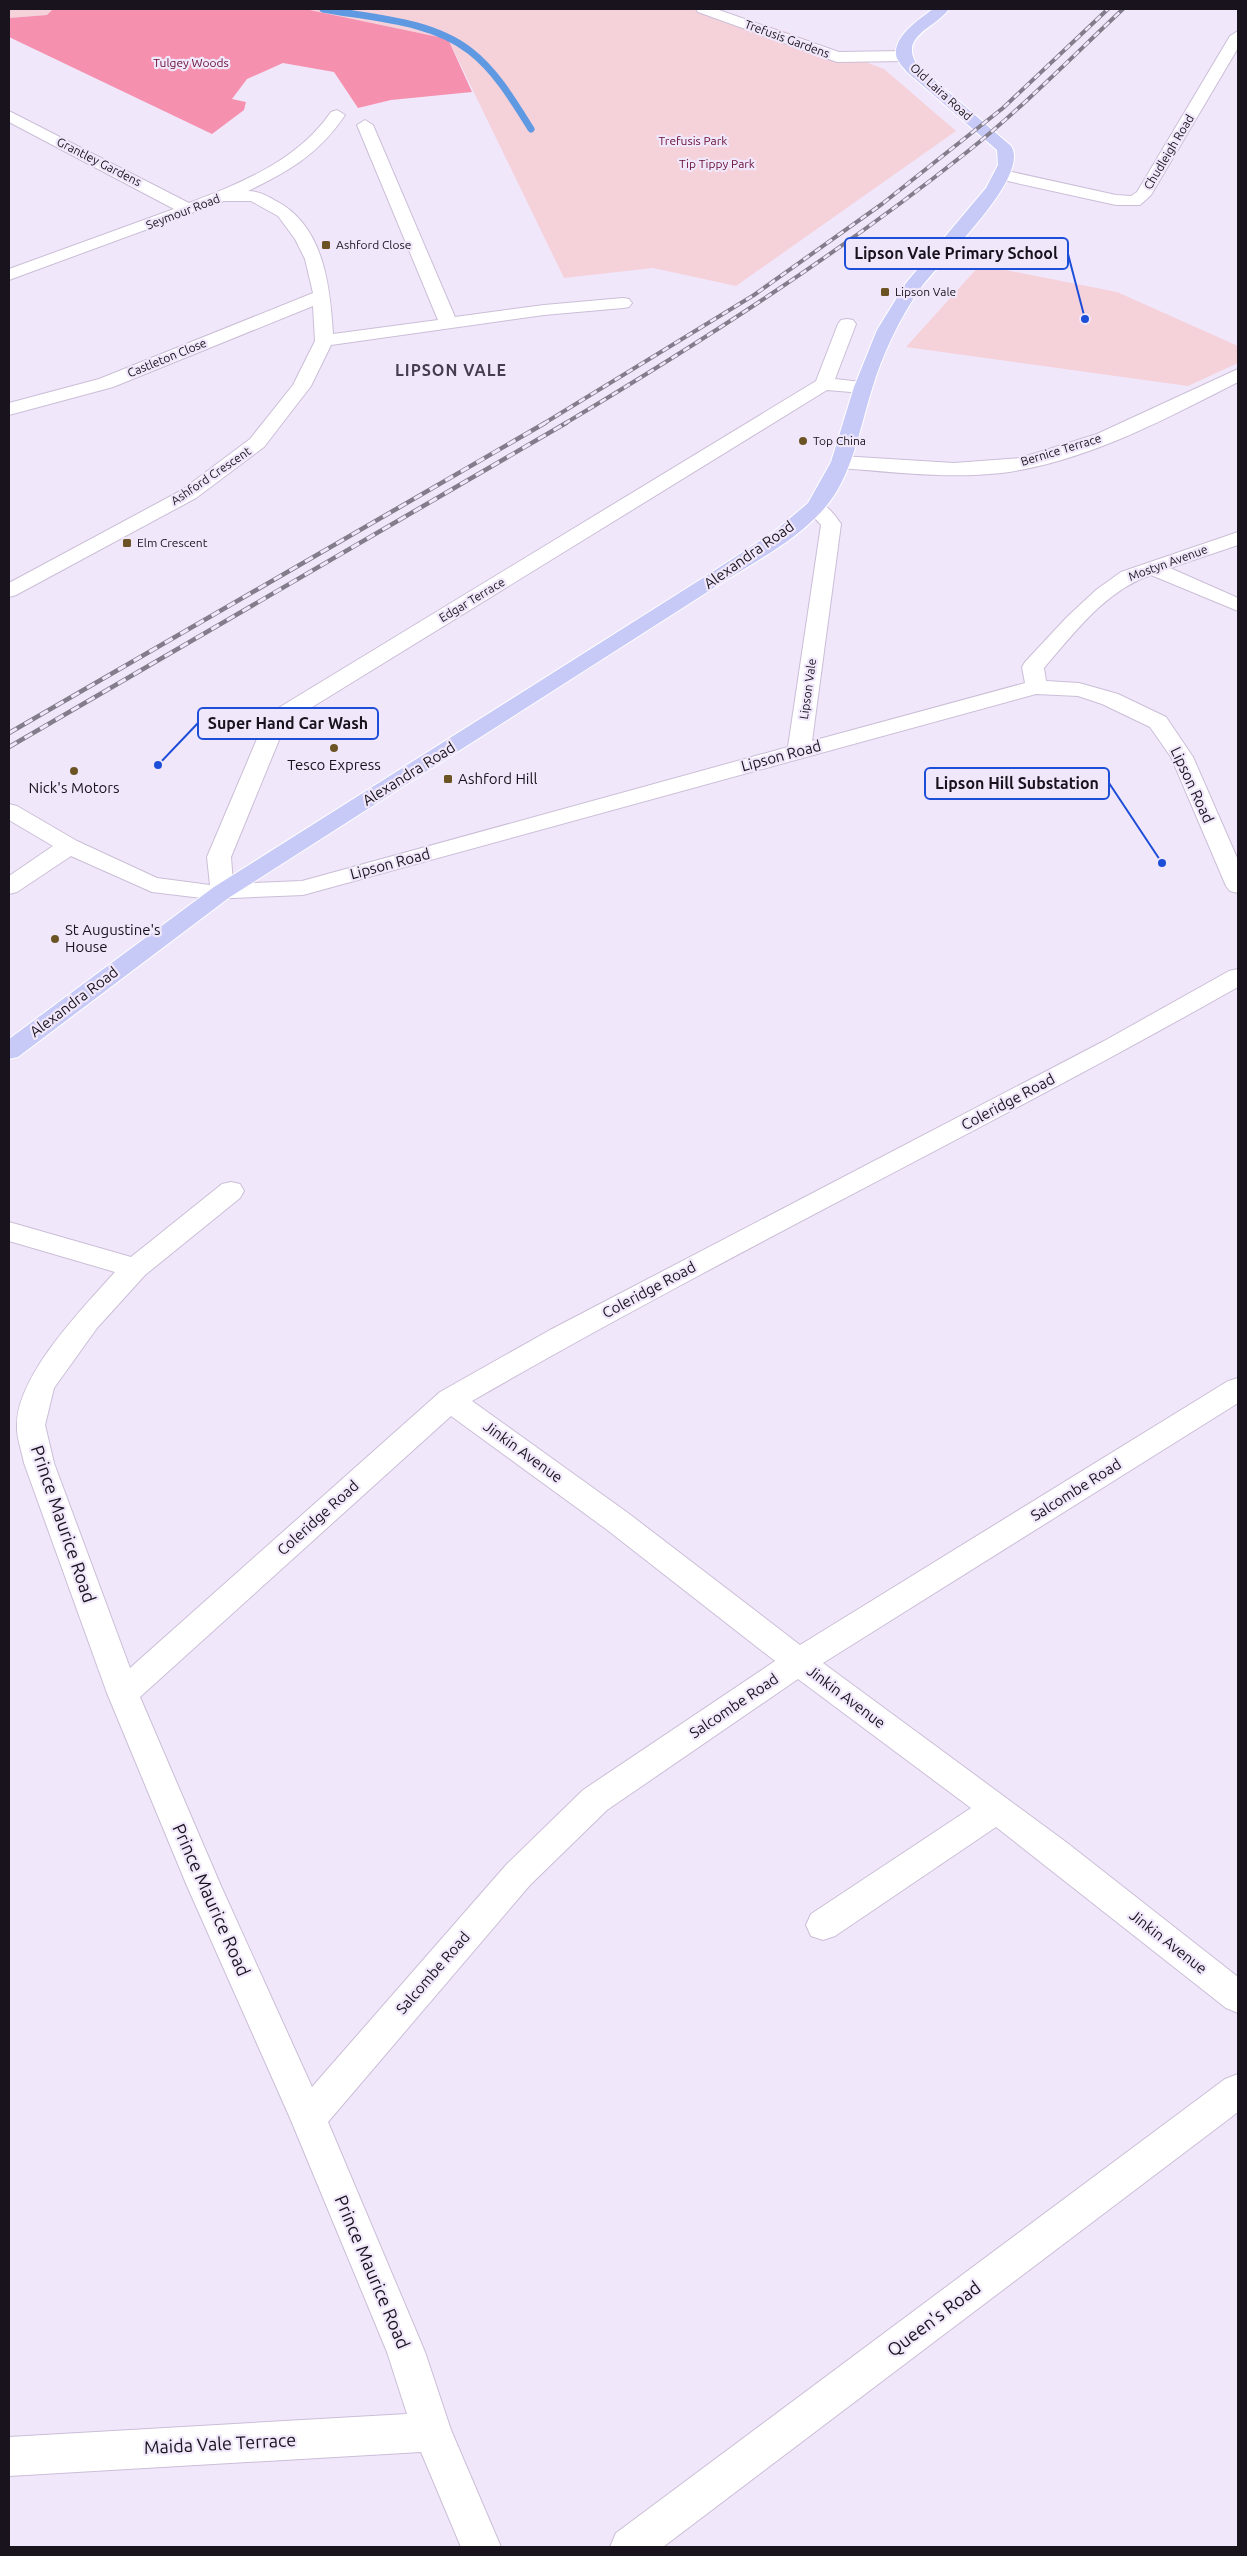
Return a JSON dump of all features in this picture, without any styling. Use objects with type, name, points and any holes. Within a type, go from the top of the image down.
[{"type":"main road","name":"Old Laira Road","points":[[942,9],[918,29],[904,46],[904,56],[912,69],[1005,149],[1006,165],[1003,175]]},
{"type":"main road","points":[[815,507],[841,462],[863,386],[886,330],[912,287],[994,190],[1003,175]]},
{"type":"main road","name":"Alexandra Road","points":[[9,1051],[222,892],[713,580],[782,535],[815,507]]},
{"type":"street","name":"Trefusis Gardens","points":[[703,9],[836,57],[904,56]]},
{"type":"street","name":"Chudleigh Road","points":[[1003,175],[1116,200],[1134,201],[1143,195],[1238,36]]},
{"type":"street","name":"Grantley Gardens","points":[[9,116],[188,209]]},
{"type":"street","name":"Seymour Road","points":[[9,275],[224,196],[273,172],[307,148],[329,130],[337,116]]},
{"type":"street","points":[[365,125],[448,322]]},
{"type":"street","name":"Ashford Crescent","points":[[10,589],[189,494],[257,443],[302,386],[324,341],[322,296],[314,259],[303,238],[284,212],[254,196],[224,196]]},
{"type":"street","name":"Castleton Close","points":[[9,409],[106,383],[322,296]]},
{"type":"street","points":[[324,341],[448,322],[623,303]]},
{"type":"street","points":[[848,324],[824,384],[863,386]]},
{"type":"street","name":"Bernice Terrace","points":[[841,462],[920,468],[1019,464],[1058,454],[1102,439],[1238,375]]},
{"type":"street","name":"Edgar Terrace","points":[[222,892],[220,858],[268,739],[288,712],[824,384]]},
{"type":"street","points":[[1217,386],[1238,399]]},
{"type":"street","name":"Lipson Vale","points":[[799,751],[830,524],[815,507]]},
{"type":"street","name":"Mostyn Avenue","points":[[1036,687],[1033,667],[1074,621],[1103,594],[1128,576],[1238,538]]},
{"type":"street","points":[[1152,568],[1238,605]]},
{"type":"street","name":"Lipson Road","points":[[222,892],[303,888],[1036,687],[1079,690],[1110,699],[1158,722],[1182,756],[1238,886]]},
{"type":"street","points":[[9,811],[70,846],[152,885],[222,892]]},
{"type":"street","points":[[9,887],[70,846]]},
{"type":"street","name":"Coleridge Road","points":[[123,1693],[450,1400],[560,1337],[1113,1047],[1238,977]]},
{"type":"street","name":"Prince Maurice Road","points":[[231,1191],[135,1268],[87,1321],[40,1386],[31,1425],[39,1463],[123,1693],[204,1886],[308,2118],[406,2352],[432,2432],[481,2547]]},
{"type":"street","points":[[9,1231],[135,1268]]},
{"type":"street","name":"Salcombe Road","points":[[308,2118],[518,1875],[595,1800],[799,1662],[1238,1389]]},
{"type":"street","name":"Jinkin Avenue","points":[[450,1400],[617,1521],[799,1662],[996,1809],[1238,1997]]},
{"type":"street","points":[[823,1925],[996,1809]]},
{"type":"street","name":"Queen's Road","points":[[630,2547],[1238,2091]]},
{"type":"street","name":"Maida Vale Terrace","points":[[9,2456],[432,2432]]},
{"type":"green space","points":[[9,9],[53,9],[47,15],[9,18]]},
{"type":"green space","name":"Tulgey Woods","points":[[53,9],[305,9],[448,39],[472,92],[391,100],[358,108],[334,72],[283,63],[247,79],[232,99],[246,102],[244,110],[212,134],[9,37],[9,18],[47,15]]},
{"type":"green space","name":"Trefusis Park","points":[[305,9],[712,9],[784,31],[884,69],[956,131],[736,286],[653,268],[564,278],[448,39]]},
{"type":"green space","points":[[980,265],[1117,292],[1238,346],[1238,363],[1188,386],[906,347]]},
{"type":"waterway","points":[[323,9],[419,26],[454,41],[470,51],[488,68],[504,87],[531,129]]},
{"type":"railway","points":[[543,424],[754,295],[882,204],[1003,108],[1108,9]]},
{"type":"railway","points":[[564,424],[668,361],[770,295],[919,189],[1007,118],[1123,9]]},
{"type":"railway","points":[[9,733],[545,423]]},
{"type":"railway","points":[[9,747],[566,423]]},
{"type":"place","name":"Ashford Close","points":[[326,245]]},
{"type":"place","name":"Lipson Vale","points":[[885,292]]},
{"type":"place","name":"Lipson Vale Primary School","points":[[1085,319]]},
{"type":"place","name":"Top China","points":[[803,441]]},
{"type":"place","name":"Elm Crescent","points":[[127,543]]},
{"type":"place","name":"Tesco Express","points":[[334,748]]},
{"type":"place","name":"Super Hand Car Wash","points":[[158,765]]},
{"type":"place","name":"Nick's Motors","points":[[74,771]]},
{"type":"place","name":"Ashford Hill","points":[[448,779]]},
{"type":"place","name":"Lipson Hill Substation","points":[[1162,863]]},
{"type":"place","name":"St Augustine's House","points":[[55,939]]},
{"type":"district","name":"LIPSON VALE","points":[[451,370]]},
{"type":"park label","name":"Tip Tippy Park","points":[[717,164]]}]
